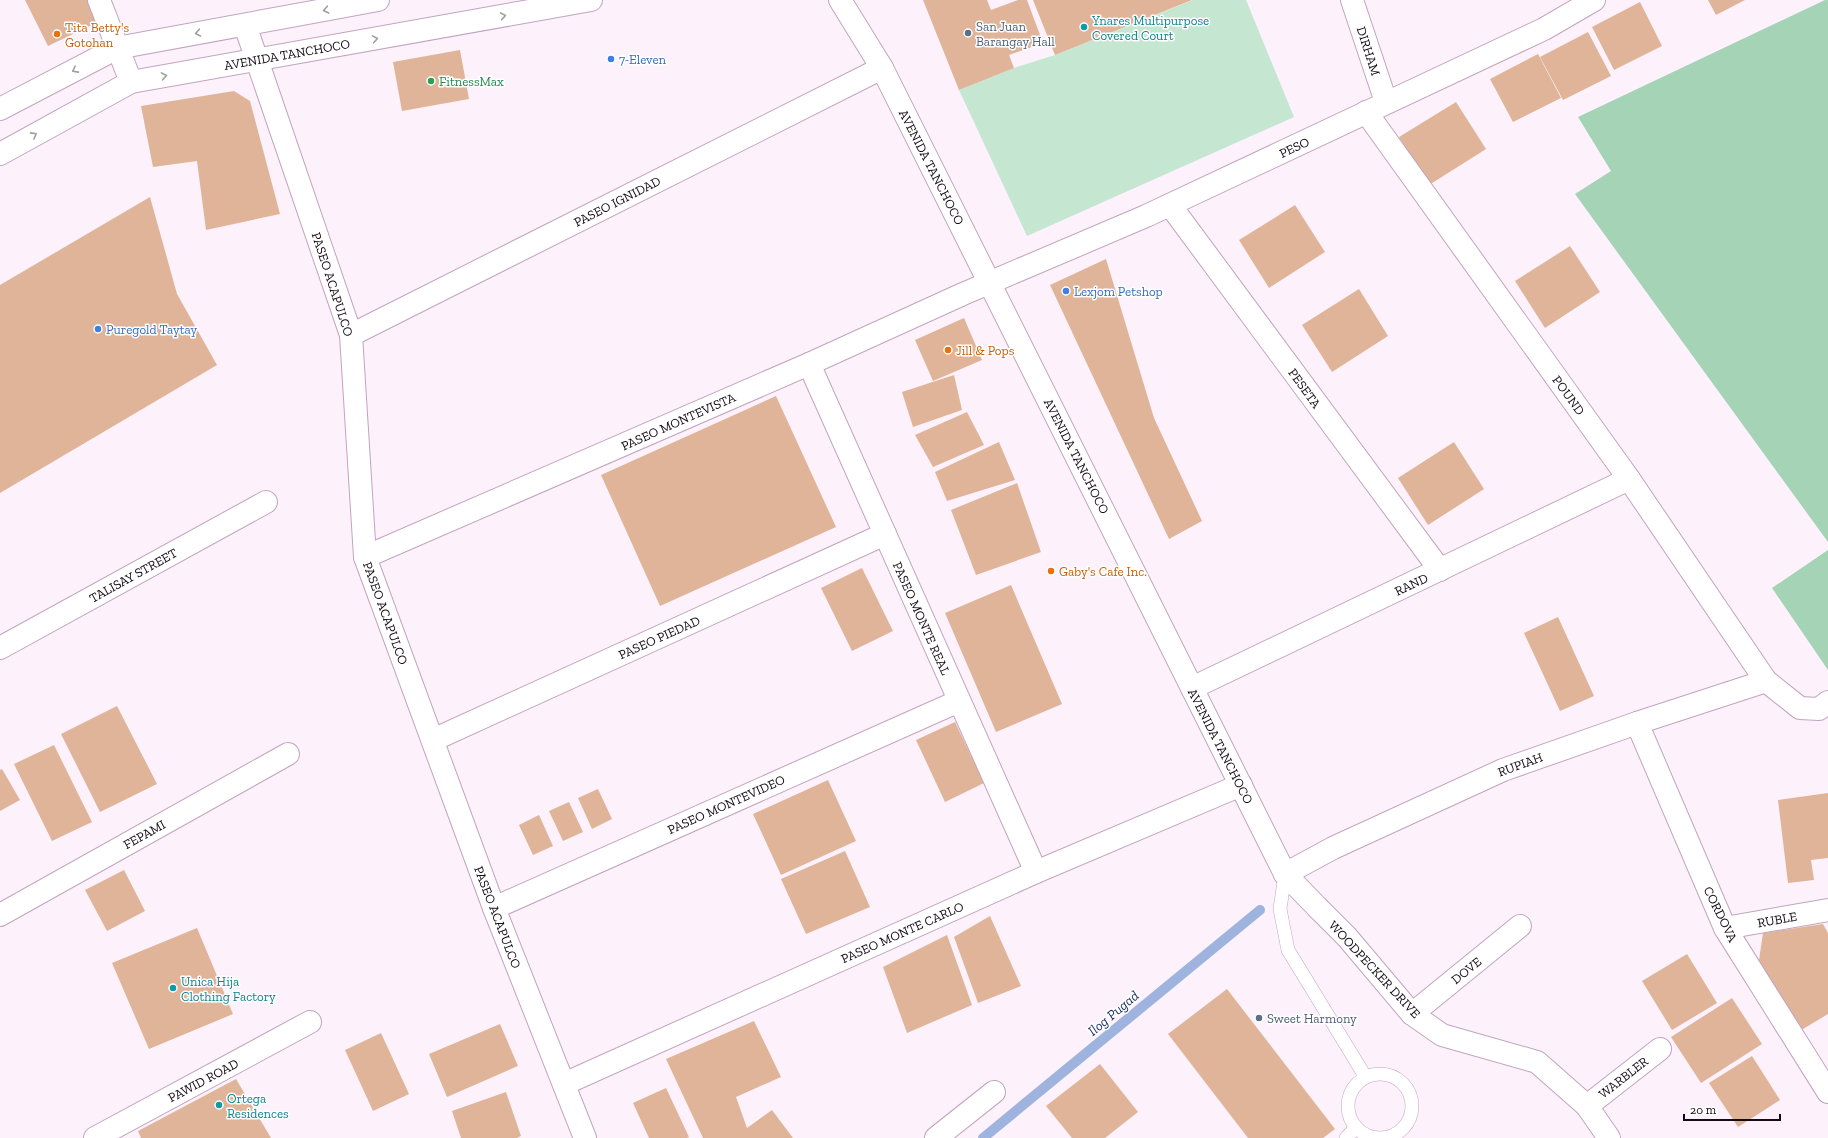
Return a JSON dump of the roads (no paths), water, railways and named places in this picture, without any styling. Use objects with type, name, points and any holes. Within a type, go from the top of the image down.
[{"type":"street","points":[[99,0],[131,82]]},
{"type":"street","points":[[0,109],[117,48],[378,0]]},
{"type":"street","name":"AVENIDA TANCHOCO","points":[[0,154],[131,82],[590,0]]},
{"type":"street","name":"AVENIDA TANCHOCO","points":[[840,0],[882,68],[1285,874],[1318,908]]},
{"type":"street","name":"DIRHAM","points":[[1352,0],[1386,102]]},
{"type":"street","name":"PESO","points":[[990,283],[1170,205],[1386,102],[1544,29],[1594,0]]},
{"type":"street","name":"PASEO ACAPULCO","points":[[245,25],[351,335],[365,557],[494,908],[585,1138]]},
{"type":"street","name":"PASEO IGNIDAD","points":[[351,335],[882,68]]},
{"type":"street","name":"POUND","points":[[1366,112],[1629,478],[1766,681],[1800,708],[1819,709],[1828,702]]},
{"type":"street","name":"PESETA","points":[[1170,205],[1440,570]]},
{"type":"street","name":"PASEO MONTEVISTA","points":[[365,557],[809,364],[990,283]]},
{"type":"street","name":"PASEO MONTE REAL","points":[[809,364],[1036,872]]},
{"type":"street","name":"RAND","points":[[1192,688],[1629,478]]},
{"type":"street","name":"TALISAY STREET","points":[[0,648],[266,502]]},
{"type":"street","name":"PASEO PIEDAD","points":[[433,740],[885,534]]},
{"type":"street","name":"RUPIAH","points":[[1285,874],[1333,848],[1503,770],[1637,723],[1766,681]]},
{"type":"street","name":"PASEO MONTEVIDEO","points":[[494,908],[959,701]]},
{"type":"street","name":"CORDOVA","points":[[1637,723],[1725,928],[1828,1092]]},
{"type":"street","name":"FEPAMI","points":[[0,915],[288,754]]},
{"type":"street","name":"PASEO MONTE CARLO","points":[[564,1084],[1036,872],[1241,785]]},
{"type":"street","name":"WOODPECKER DRIVE","points":[[1318,908],[1347,937],[1412,1014],[1442,1034],[1537,1062],[1587,1106],[1609,1138]]},
{"type":"street","name":"RUBLE","points":[[1725,928],[1828,910]]},
{"type":"street","name":"DOVE","points":[[1412,1014],[1520,926]]},
{"type":"street","name":"PAWID ROAD","points":[[96,1138],[310,1022]]},
{"type":"street","name":"WARBLER","points":[[1587,1106],[1660,1049]]},
{"type":"street","points":[[936,1138],[994,1092]]},
{"type":"lane","points":[[1285,874],[1280,909],[1288,950],[1365,1076]]},
{"type":"lane","points":[[1381,1073],[1396,1078],[1408,1090],[1412,1103],[1411,1117],[1405,1134],[1388,1137],[1371,1137],[1355,1128],[1348,1116],[1348,1098],[1354,1085],[1365,1076],[1381,1073]]},
{"type":"lane","points":[[1346,1138],[1355,1128]]},
{"type":"waterway","name":"Ilog Pugad","points":[[983,1138],[1260,910]]},
{"type":"place","name":"Ynares Multipurpose Covered Court","points":[[1084,27]]},
{"type":"place","name":"San Juan Barangay Hall","points":[[968,33]]},
{"type":"place","name":"Tita Betty's Gotohan","points":[[57,34]]},
{"type":"place","name":"7-Eleven","points":[[611,59]]},
{"type":"place","name":"FitnessMax","points":[[431,81]]},
{"type":"place","name":"Lexjom Petshop","points":[[1066,291]]},
{"type":"place","name":"Puregold Taytay","points":[[98,329]]},
{"type":"place","name":"Jill & Pops","points":[[948,350]]},
{"type":"place","name":"Gaby's Cafe Inc.","points":[[1051,571]]},
{"type":"place","name":"Unica Hija Clothing Factory","points":[[173,988]]},
{"type":"place","name":"Sweet Harmony","points":[[1259,1018]]},
{"type":"place","name":"Ortega Residences","points":[[219,1105]]}]
